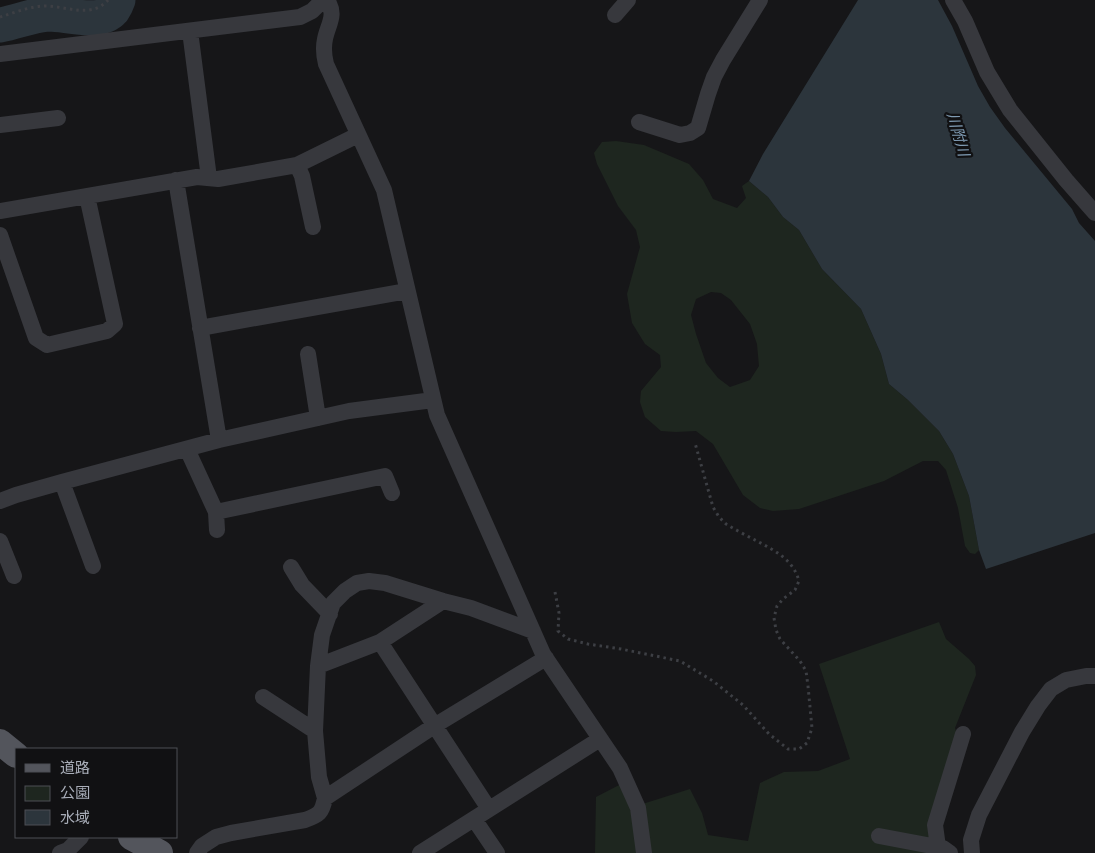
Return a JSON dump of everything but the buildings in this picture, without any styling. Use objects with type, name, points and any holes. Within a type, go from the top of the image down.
[{"type":"main road","points":[[0,742],[15,754]]},
{"type":"main road","points":[[133,838],[160,853]]},
{"type":"street","points":[[0,54],[300,18],[312,11],[323,0]]},
{"type":"street","points":[[327,0],[331,6],[332,16],[324,40],[323,54],[384,190],[437,415],[532,631],[546,658],[620,768],[638,808],[644,853]]},
{"type":"street","points":[[615,16],[628,0]]},
{"type":"street","points":[[639,122],[680,135],[690,133],[698,128],[714,77],[760,0]]},
{"type":"street","points":[[953,0],[965,21],[987,72],[1010,110],[1095,213]]},
{"type":"street","points":[[190,31],[209,178]]},
{"type":"street","points":[[0,125],[58,118]]},
{"type":"street","points":[[0,211],[197,176],[218,179],[297,165],[358,135]]},
{"type":"street","points":[[297,165],[302,176],[313,227]]},
{"type":"street","points":[[176,180],[219,440]]},
{"type":"street","points":[[0,235],[36,338],[47,345],[107,331],[115,324],[87,196]]},
{"type":"street","points":[[200,328],[407,291]]},
{"type":"street","points":[[308,354],[318,418]]},
{"type":"street","points":[[0,500],[219,440],[349,411],[433,400]]},
{"type":"street","points":[[186,449],[216,512],[217,530]]},
{"type":"street","points":[[216,512],[386,476],[392,493]]},
{"type":"street","points":[[62,482],[94,566]]},
{"type":"street","points":[[0,541],[14,576]]},
{"type":"street","points":[[291,567],[302,585],[330,614]]},
{"type":"street","points":[[197,853],[202,846],[216,837],[305,820],[317,816],[322,809],[325,798],[318,777],[315,731],[318,666],[322,635],[333,603],[345,591],[357,583],[369,581],[384,583],[471,608],[532,631]]},
{"type":"street","points":[[318,666],[380,642],[443,601]]},
{"type":"street","points":[[380,642],[489,809]]},
{"type":"street","points":[[325,798],[434,726],[546,658]]},
{"type":"street","points":[[972,853],[971,840],[979,815],[1022,732],[1038,706],[1051,689],[1066,680],[1095,676]]},
{"type":"street","points":[[263,697],[315,731]]},
{"type":"street","points":[[879,836],[941,851],[935,826],[963,734]]},
{"type":"street","points":[[420,853],[600,739]]},
{"type":"street","points":[[474,819],[497,853]]},
{"type":"street","points":[[60,853],[68,850],[79,838]]},
{"type":"path","points":[[0,17],[44,6],[76,11],[91,10],[103,6],[108,0]]},
{"type":"path","points":[[555,592],[559,613],[558,631],[568,639],[680,661],[713,681],[743,705],[769,734],[788,749],[799,749],[807,743],[812,728],[806,671],[800,661],[780,639],[774,618],[777,606],[795,590],[799,581],[797,572],[790,562],[779,553],[726,524],[719,517],[713,507],[695,443]]},
{"type":"green space","points":[[616,141],[644,145],[689,164],[703,180],[713,199],[737,208],[746,198],[742,186],[749,181],[768,197],[783,217],[799,230],[822,269],[861,309],[881,354],[889,384],[939,431],[953,454],[969,496],[979,550],[975,554],[970,553],[965,546],[958,508],[946,470],[938,461],[923,461],[884,481],[799,509],[773,511],[760,508],[743,495],[713,444],[696,431],[661,431],[645,417],[640,402],[641,391],[661,367],[660,355],[645,344],[632,323],[627,294],[640,247],[636,230],[618,206],[597,164],[594,153],[602,142]],"holes":[[[711,292],[721,293],[731,300],[750,324],[757,344],[759,366],[750,380],[730,387],[718,378],[706,363],[691,315],[696,299]]]},
{"type":"green space","points":[[939,622],[946,639],[975,666],[976,675],[955,728],[962,748],[938,827],[941,853],[595,853],[596,797],[623,783],[633,807],[690,789],[702,813],[708,835],[748,841],[760,783],[784,772],[818,771],[850,759],[819,664]]},
{"type":"water","points":[[858,0],[938,0],[952,26],[978,86],[990,107],[1072,209],[1079,223],[1095,241],[1095,533],[986,569],[979,550],[969,496],[953,454],[939,431],[889,384],[881,354],[861,309],[822,269],[799,230],[783,217],[768,197],[749,181],[763,154]]},
{"type":"waterway","name":"川附川","points":[[0,25],[49,14],[82,18],[100,17],[113,10],[118,0]]}]
